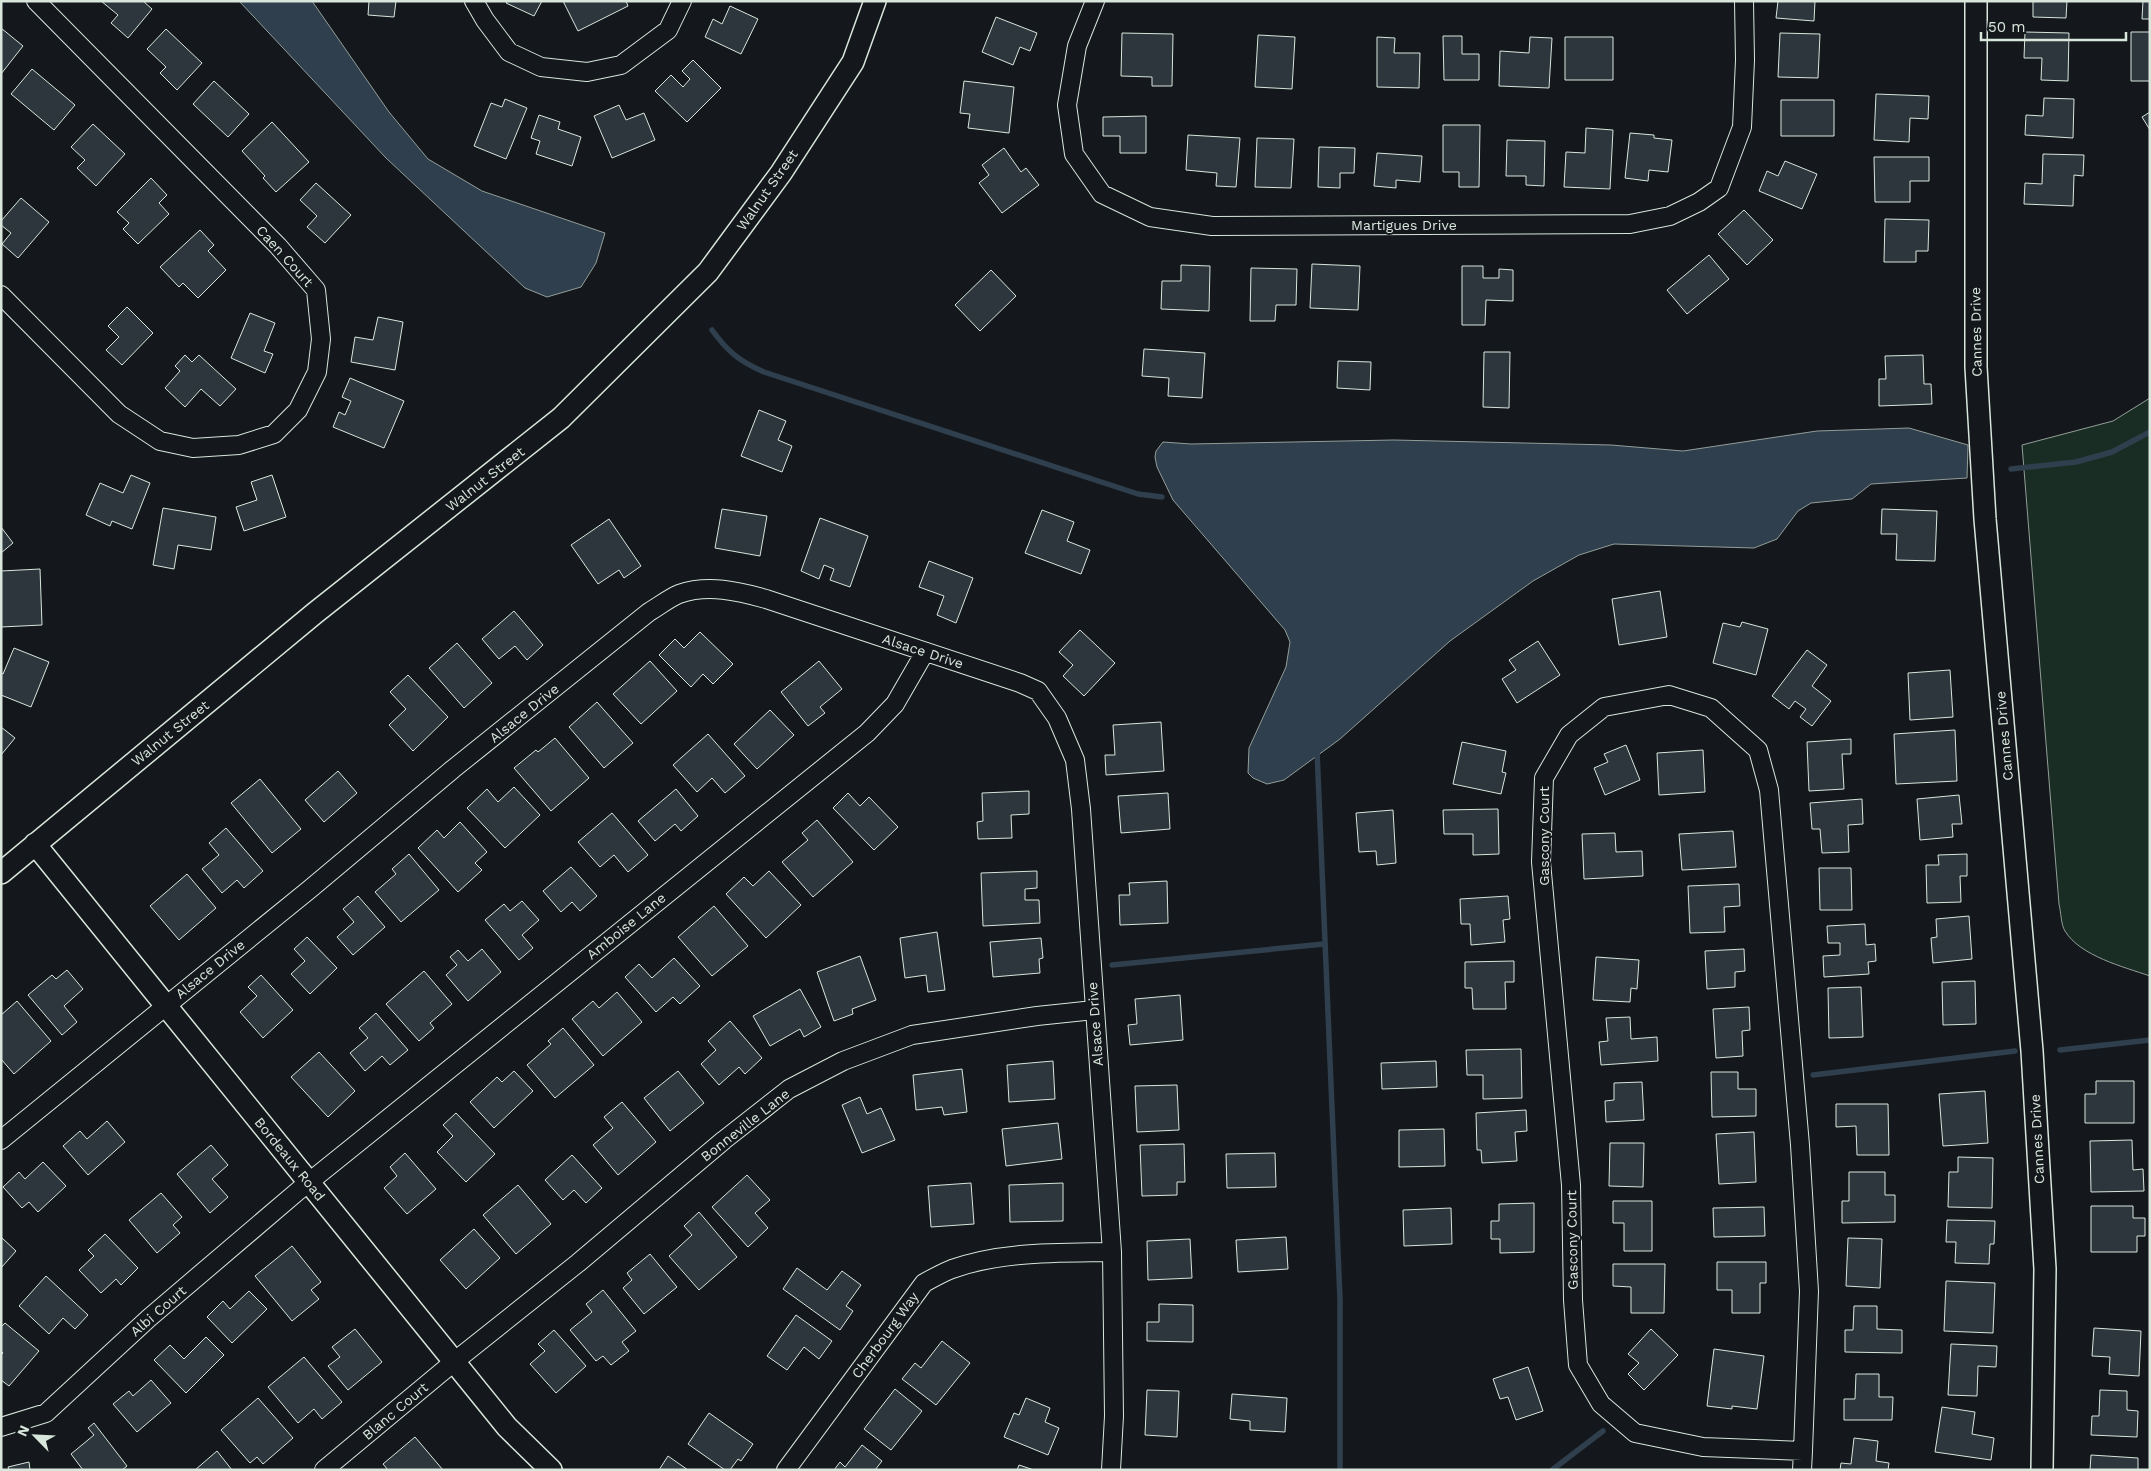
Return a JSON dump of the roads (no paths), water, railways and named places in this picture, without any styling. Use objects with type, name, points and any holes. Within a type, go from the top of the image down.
[{"type":"street","name":"Caen Court","points":[[1,295],[120,414],[160,441],[193,448],[230,446],[274,434],[298,410],[317,372],[321,339],[316,290],[278,246],[36,1]]},
{"type":"street","points":[[474,1],[485,20],[509,52],[542,67],[587,72],[621,65],[668,30],[682,1]]},
{"type":"street","name":"Walnut Street","points":[[1,873],[316,613],[561,418],[708,272],[780,173],[853,62],[875,1]]},
{"type":"street","name":"Martigues Drive","points":[[1095,1],[1077,46],[1066,105],[1074,154],[1102,194],[1150,218],[1222,226],[1630,224],[1670,216],[1699,202],[1719,188],[1742,127],[1745,60],[1744,1]]},
{"type":"street","name":"Cannes Drive","points":[[1976,1],[1976,367],[1985,519],[2033,1061],[2045,1269],[2042,1470]]},
{"type":"street","name":"Alsace Drive","points":[[166,1004],[310,889],[453,769],[649,612],[678,594],[712,588],[744,592],[1020,683],[1038,691],[1057,718],[1075,760],[1081,809],[1112,1252],[1114,1416],[1111,1470]]},
{"type":"street","name":"Amboise Lane","points":[[308,1183],[867,732],[895,704],[924,652]]},
{"type":"street","name":"Gascony Court","points":[[1802,1470],[1803,1451],[1808,1281],[1800,1145],[1769,790],[1758,750],[1711,708],[1669,695],[1604,707],[1569,735],[1544,778],[1541,862],[1571,1185],[1573,1300],[1578,1364],[1601,1404],[1635,1433],[1703,1447],[1803,1451]]},
{"type":"street","name":"Bordeaux Road","points":[[35,844],[507,1427],[551,1470]]},
{"type":"street","points":[[1,1140],[166,1004]]},
{"type":"street","name":"Bonneville Lane","points":[[455,1361],[578,1263],[724,1140],[789,1090],[843,1061],[912,1035],[1037,1016],[1094,1010]]},
{"type":"street","name":"Albi Court","points":[[1,1426],[46,1413],[149,1318],[308,1183]]},
{"type":"street","name":"Cherbourg Way","points":[[786,1470],[924,1283],[951,1270],[980,1261],[1036,1253],[1112,1252]]},
{"type":"street","name":"Blanc Court","points":[[334,1467],[455,1361]]},
{"type":"water","points":[[239,1],[312,1],[389,112],[428,159],[482,191],[605,233],[596,263],[581,287],[547,297],[525,288],[386,158]]},
{"type":"water","points":[[1909,428],[1968,445],[1967,478],[1871,484],[1852,499],[1811,503],[1798,511],[1777,539],[1754,548],[1614,544],[1579,555],[1533,581],[1450,641],[1340,739],[1284,780],[1267,784],[1253,778],[1248,773],[1249,748],[1286,667],[1290,642],[1285,630],[1173,500],[1157,467],[1155,457],[1156,451],[1163,442],[1191,444],[1394,440],[1611,445],[1683,451],[1817,431]]},
{"type":"waterway","points":[[712,330],[735,355],[764,372],[1138,494],[1162,497]]},
{"type":"waterway","points":[[2011,469],[2076,462],[2112,452],[2150,432]]},
{"type":"waterway","points":[[1317,750],[1340,1299],[1340,1470]]},
{"type":"waterway","points":[[1112,965],[1324,944]]},
{"type":"waterway","points":[[2060,1050],[2150,1040]]},
{"type":"waterway","points":[[1813,1075],[2015,1051]]},
{"type":"waterway","points":[[1552,1470],[1603,1431]]}]
